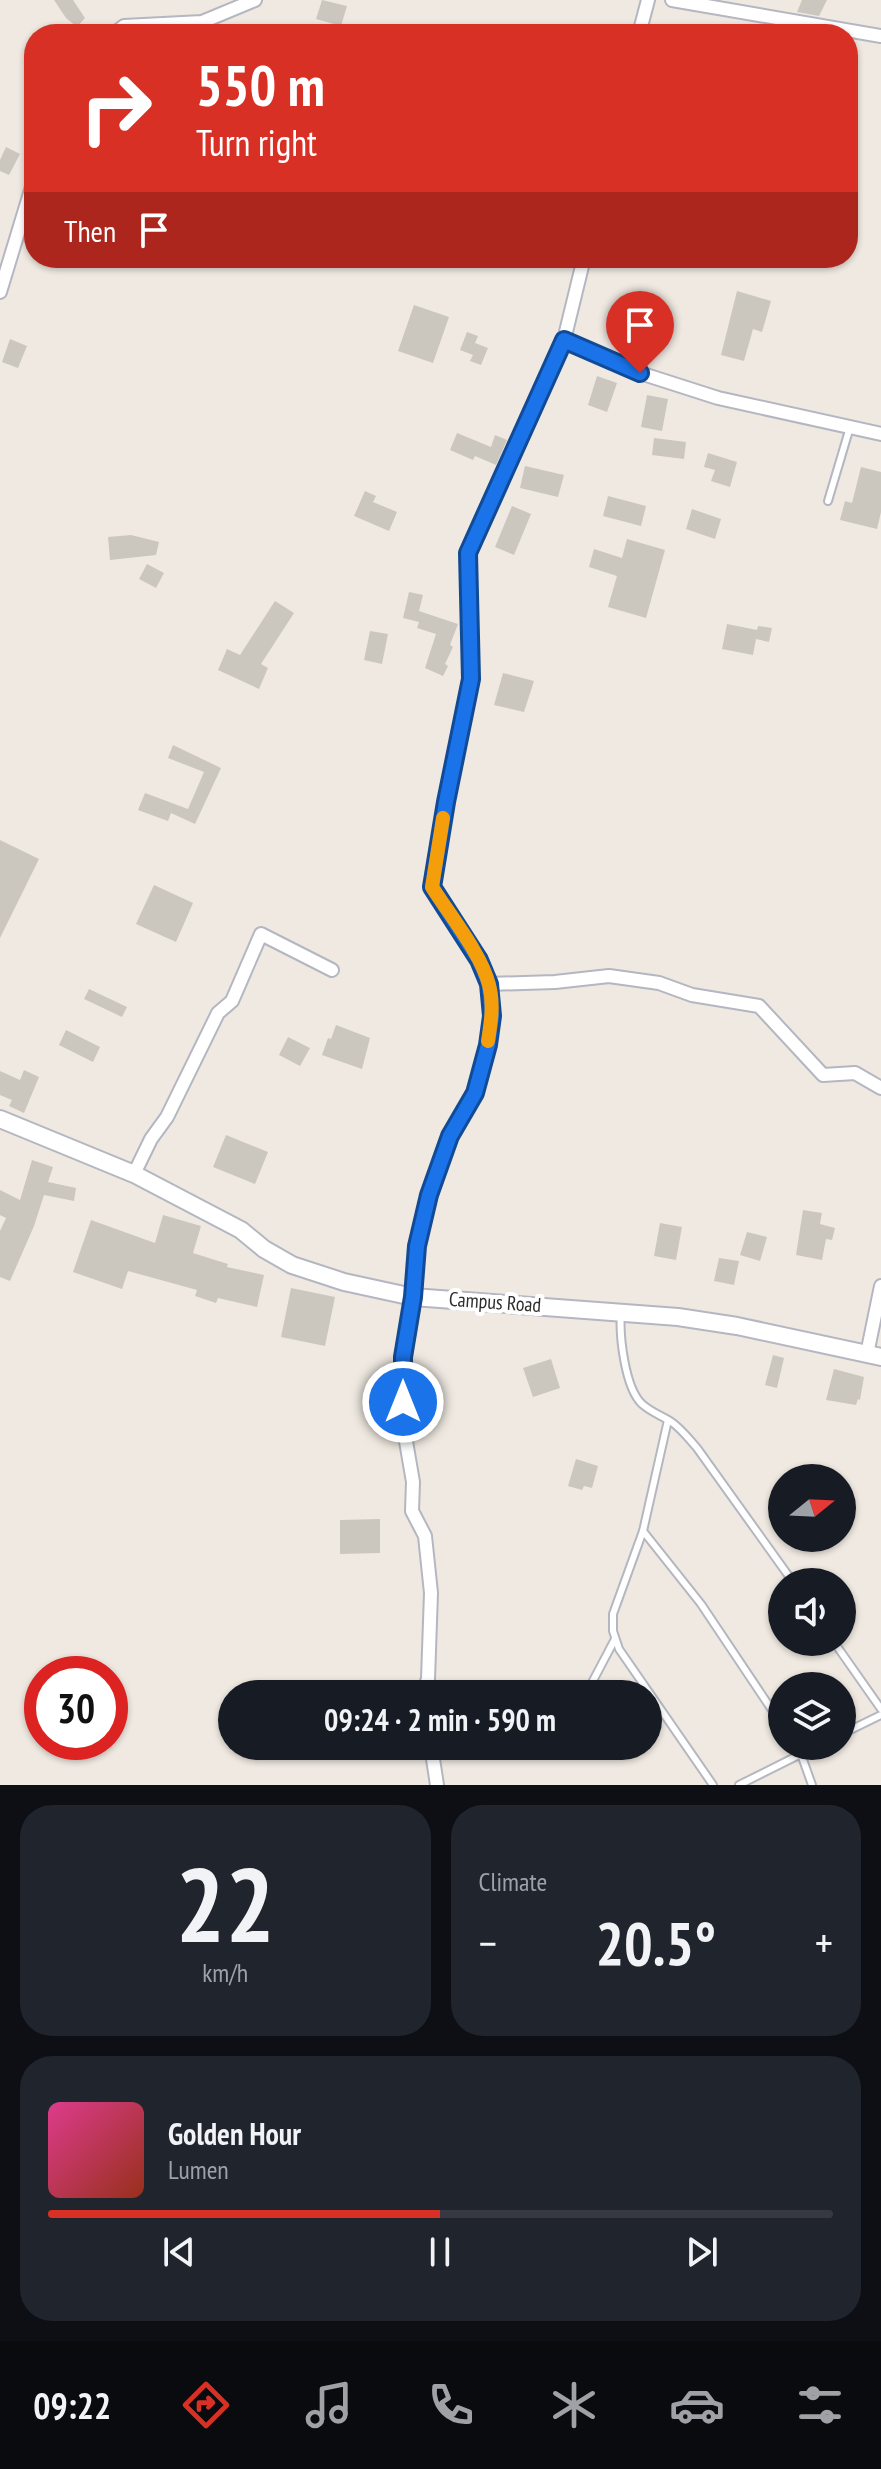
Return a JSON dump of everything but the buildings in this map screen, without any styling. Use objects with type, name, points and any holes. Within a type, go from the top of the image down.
[{"type":"street","points":[[163,24],[202,22],[255,0]]},
{"type":"street","points":[[642,24],[648,0]]},
{"type":"street","points":[[672,0],[811,24]]},
{"type":"street","points":[[858,32],[881,36]]},
{"type":"street","points":[[0,292],[24,213]]},
{"type":"street","points":[[428,1680],[431,1593],[425,1536],[412,1511],[413,1482],[403,1424],[403,1357],[413,1297],[417,1246],[429,1195],[450,1136],[475,1093],[492,1016],[489,984],[479,960],[432,887],[471,679],[468,553],[564,340],[582,268]]},
{"type":"street","points":[[564,340],[640,373],[718,398],[881,434]]},
{"type":"street","points":[[134,1174],[151,1139],[167,1117],[218,1013],[232,1001],[261,934],[332,970]]},
{"type":"street","points":[[489,984],[609,976],[659,983],[692,995],[759,1006],[823,1075],[855,1073],[881,1088]]},
{"type":"street","name":"Campus Road","points":[[0,1119],[134,1174],[241,1230],[264,1249],[292,1265],[344,1282],[413,1297],[621,1311],[737,1326],[874,1356]]},
{"type":"street","points":[[874,1356],[881,1286]]},
{"type":"street","points":[[433,1760],[437,1785]]},
{"type":"lane","points":[[828,501],[850,427]]},
{"type":"lane","points":[[621,1311],[630,1385],[641,1403],[680,1429],[697,1448],[783,1568]]},
{"type":"lane","points":[[668,1420],[643,1531],[612,1623],[619,1649],[713,1785]]},
{"type":"lane","points":[[643,1531],[701,1604],[768,1704]]},
{"type":"lane","points":[[593,1680],[615,1639]]},
{"type":"lane","points":[[844,1656],[881,1709]]},
{"type":"lane","points":[[856,1727],[881,1715]]},
{"type":"lane","points":[[739,1785],[789,1760]]},
{"type":"lane","points":[[803,1760],[812,1785]]},
{"type":"slow traffic","points":[[443,818],[432,887],[479,960],[489,984],[492,1016],[488,1041]]},
{"type":"route","points":[[403,1402],[403,1357],[413,1297],[417,1246],[429,1195],[450,1136],[475,1093],[492,1016],[489,984],[479,960],[432,887],[471,679],[468,553],[564,340],[640,373]]}]
